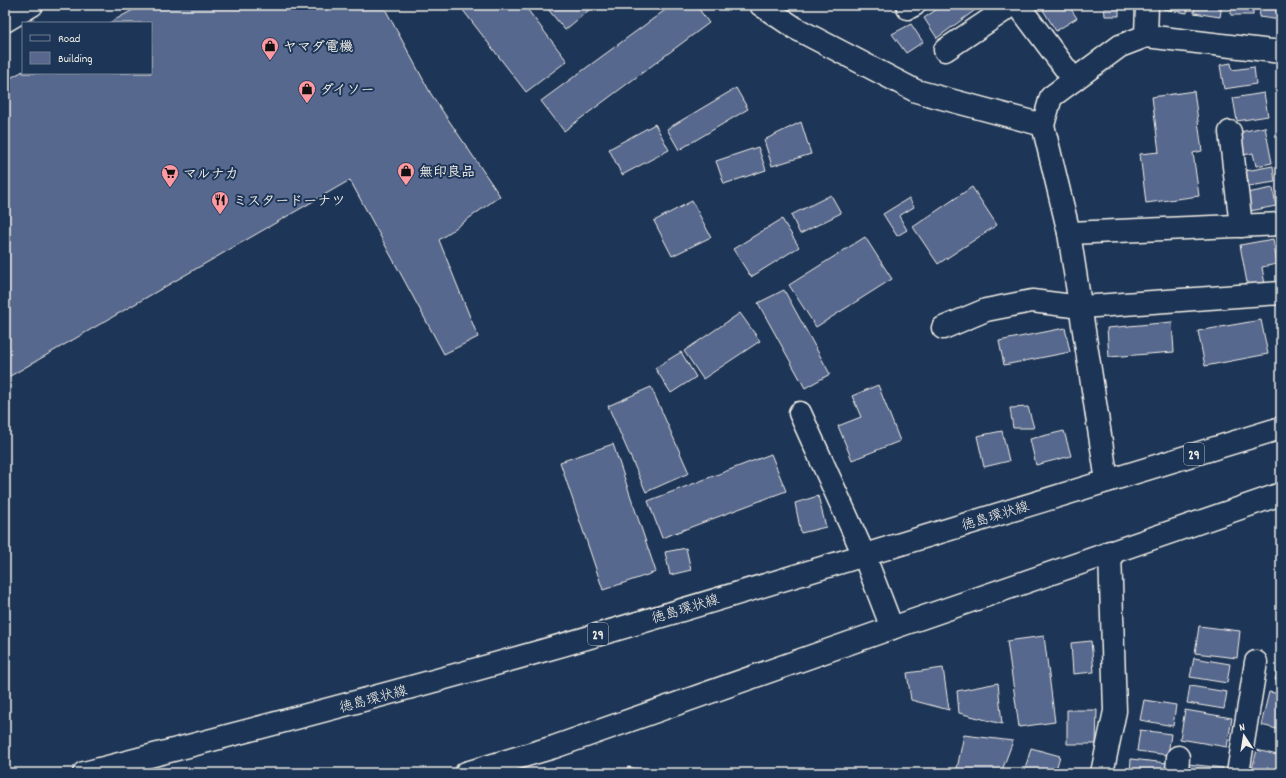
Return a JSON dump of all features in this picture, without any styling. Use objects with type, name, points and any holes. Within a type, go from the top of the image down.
[{"type":"street","points":[[5,21],[32,5]]},
{"type":"street","points":[[761,5],[795,28],[916,91],[1043,125]]},
{"type":"street","points":[[945,50],[1012,5]]},
{"type":"street","points":[[1018,5],[1074,80]]},
{"type":"street","points":[[1146,36],[1147,5]]},
{"type":"street","points":[[1108,480],[1069,233],[1043,125],[1051,97],[1120,46],[1146,36],[1281,52]]},
{"type":"street","points":[[1230,132],[1241,226]]},
{"type":"street","points":[[1069,233],[1281,224]]},
{"type":"street","points":[[943,328],[986,310],[1032,301],[1081,307],[1281,293]]},
{"type":"street","points":[[800,413],[864,555],[892,628]]},
{"type":"street","name":"徳島環状線","points":[[84,773],[314,714],[523,656],[864,555],[1281,428]]},
{"type":"street","points":[[466,773],[554,747],[1110,552],[1281,494]]},
{"type":"street","points":[[1102,773],[1115,711],[1110,552]]},
{"type":"street","points":[[1238,773],[1256,662]]},
{"type":"building","name":"マルナカ","points":[[142,5],[383,5],[431,94],[500,196],[439,240],[478,337],[444,354],[350,180],[5,379],[5,81],[22,72],[22,74],[152,74],[152,22],[111,22]]},
{"type":"building","points":[[459,5],[524,5],[567,61],[526,92]]},
{"type":"building","points":[[550,5],[595,5],[565,30],[547,8]]},
{"type":"building","points":[[672,5],[696,5],[709,23],[564,131],[541,101]]},
{"type":"building","points":[[855,5],[864,5],[858,9]]},
{"type":"building","points":[[943,5],[975,5],[978,8],[937,38],[924,18]]},
{"type":"building","points":[[1040,5],[1068,5],[1077,18],[1056,31]]},
{"type":"building","points":[[1104,5],[1119,5],[1119,16],[1105,16]]},
{"type":"building","points":[[1163,5],[1188,5],[1187,13],[1163,9]]},
{"type":"building","points":[[1195,5],[1222,5],[1220,17],[1194,13]]},
{"type":"building","points":[[1231,5],[1253,5],[1253,15],[1231,15]]},
{"type":"building","points":[[1261,5],[1281,5],[1281,20],[1259,17]]},
{"type":"building","points":[[911,24],[923,42],[906,53],[892,34]]},
{"type":"building","points":[[1231,63],[1232,70],[1254,67],[1256,84],[1224,89],[1220,65]]},
{"type":"building","points":[[736,88],[748,109],[679,150],[667,129]]},
{"type":"building","points":[[1194,91],[1202,151],[1193,153],[1199,196],[1146,203],[1140,154],[1159,152],[1152,97]]},
{"type":"building","points":[[1277,92],[1281,92],[1281,116]]},
{"type":"building","points":[[1264,93],[1268,116],[1237,121],[1233,98]]},
{"type":"building","points":[[801,122],[811,154],[772,166],[764,140]]},
{"type":"building","points":[[655,124],[669,150],[622,175],[609,149]]},
{"type":"building","points":[[1265,127],[1272,163],[1256,166],[1253,153],[1244,155],[1240,132]]},
{"type":"building","points":[[758,147],[766,170],[724,184],[716,161]]},
{"type":"building","points":[[1273,166],[1275,182],[1249,186],[1246,171]]},
{"type":"building","points":[[972,187],[997,225],[938,264],[913,227]]},
{"type":"building","points":[[1273,188],[1276,206],[1250,211],[1247,193]]},
{"type":"building","points":[[831,195],[841,213],[800,234],[791,215]]},
{"type":"building","points":[[909,198],[914,207],[899,216],[907,230],[897,236],[883,214]]},
{"type":"building","points":[[692,201],[711,237],[672,256],[654,221]]},
{"type":"building","points":[[782,219],[799,247],[751,277],[733,249]]},
{"type":"building","points":[[865,237],[892,279],[816,327],[789,285]]},
{"type":"building","points":[[1273,239],[1277,264],[1262,267],[1265,285],[1248,288],[1240,245]]},
{"type":"building","points":[[784,290],[830,374],[805,388],[758,303]]},
{"type":"building","points":[[740,313],[760,341],[703,379],[684,351]]},
{"type":"building","points":[[1281,319],[1281,336],[1278,320]]},
{"type":"building","points":[[1261,320],[1268,354],[1205,366],[1198,331]]},
{"type":"building","points":[[1172,322],[1174,352],[1109,357],[1107,328]]},
{"type":"building","points":[[1065,328],[1070,352],[1004,365],[999,341]]},
{"type":"building","points":[[681,352],[696,377],[671,393],[655,368]]},
{"type":"building","points":[[878,385],[900,441],[852,460],[838,426],[861,417],[852,396]]},
{"type":"building","points":[[651,387],[689,473],[646,492],[608,406]]},
{"type":"building","points":[[1028,407],[1034,428],[1013,428],[1010,408]]},
{"type":"building","points":[[1002,431],[1009,461],[984,467],[977,436]]},
{"type":"building","points":[[1064,431],[1071,456],[1036,465],[1030,439]]},
{"type":"building","points":[[613,444],[656,572],[603,590],[560,462]]},
{"type":"building","points":[[771,454],[786,491],[662,538],[648,501]]},
{"type":"building","points":[[818,496],[826,527],[801,533],[795,503]]},
{"type":"building","points":[[686,548],[691,570],[670,575],[665,552]]},
{"type":"building","points":[[1199,626],[1240,631],[1237,658],[1195,653]]},
{"type":"building","points":[[1044,636],[1055,722],[1019,727],[1007,641]]},
{"type":"building","points":[[1091,641],[1094,672],[1073,674],[1071,643]]},
{"type":"building","points":[[1194,658],[1230,664],[1227,683],[1190,677]]},
{"type":"building","points":[[1281,658],[1281,681],[1275,680]]},
{"type":"building","points":[[943,668],[949,710],[911,700],[907,673]]},
{"type":"building","points":[[998,683],[1002,724],[959,713],[957,691]]},
{"type":"building","points":[[1190,686],[1227,692],[1224,709],[1187,703]]},
{"type":"building","points":[[1269,692],[1281,694],[1281,730],[1261,725]]},
{"type":"building","points":[[1144,700],[1176,705],[1173,726],[1140,720]]},
{"type":"building","points":[[1067,710],[1097,710],[1096,744],[1067,744]]},
{"type":"building","points":[[1185,710],[1232,718],[1227,747],[1180,739]]},
{"type":"building","points":[[1140,730],[1171,734],[1168,755],[1137,751]]},
{"type":"building","points":[[964,735],[1013,741],[1001,773],[956,773]]},
{"type":"building","points":[[1031,748],[1060,756],[1055,773],[1024,773]]},
{"type":"building","points":[[1257,750],[1281,756],[1281,773],[1251,773]]},
{"type":"building","points":[[1131,759],[1167,763],[1166,773],[1130,773]]},
{"type":"building","points":[[1188,764],[1223,768],[1222,773],[1187,773]]},
{"type":"building","points":[[628,767],[657,773],[627,773]]},
{"type":"place","name":"ヤマダ電機","points":[[270,61]]},
{"type":"place","name":"ダイソー","points":[[307,104]]},
{"type":"place","name":"無印良品","points":[[406,186]]},
{"type":"place","name":"マルナカ","points":[[170,188]]},
{"type":"place","name":"ミスタードーナツ","points":[[220,215]]}]
